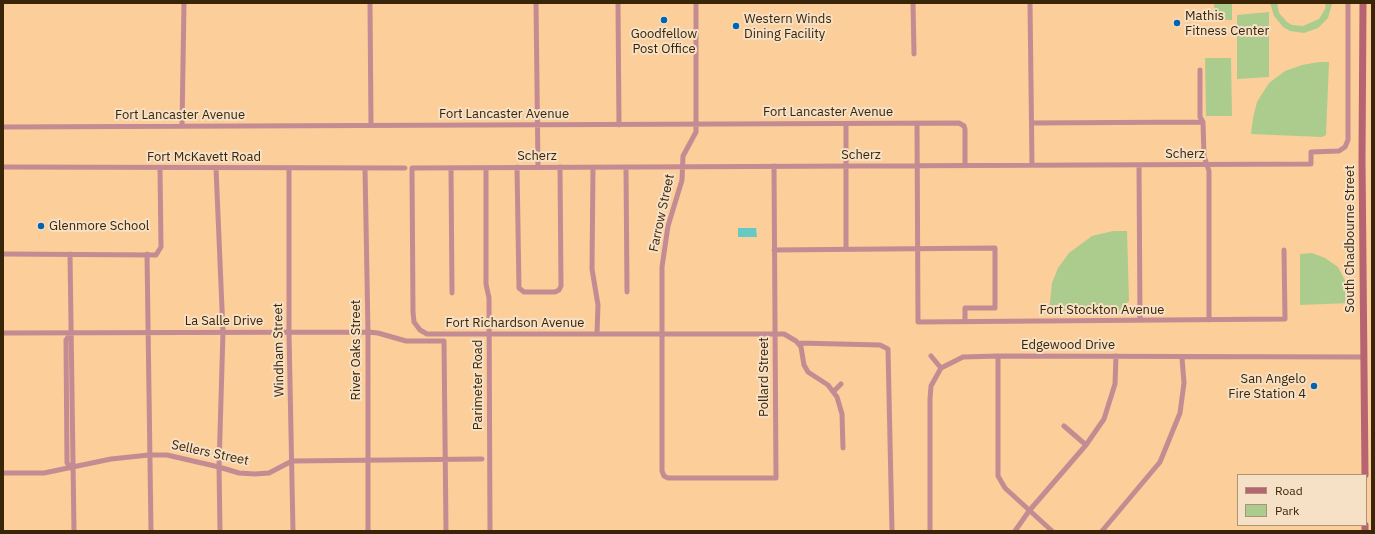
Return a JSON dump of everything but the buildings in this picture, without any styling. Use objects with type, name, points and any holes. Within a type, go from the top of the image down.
[{"type":"main road","name":"South Chadbourne Street","points":[[1363,3],[1363,357],[1365,474]]},
{"type":"street","points":[[182,126],[184,3]]},
{"type":"street","points":[[370,3],[371,125]]},
{"type":"street","points":[[536,3],[538,167]]},
{"type":"street","points":[[618,3],[619,125]]},
{"type":"street","name":"Farrow Street","points":[[666,477],[662,471],[663,260],[668,226],[681,184],[682,166],[686,150],[695,135],[696,3]]},
{"type":"street","points":[[913,3],[914,54]]},
{"type":"street","points":[[1030,3],[1032,165]]},
{"type":"street","name":"Scherz","points":[[412,168],[1311,164],[1311,152],[1339,151],[1345,147],[1348,140],[1348,3]]},
{"type":"street","points":[[1200,70],[1200,117],[1204,122],[1204,156],[1209,171],[1209,320]]},
{"type":"street","points":[[1032,123],[1204,122]]},
{"type":"street","points":[[917,123],[919,249]]},
{"type":"street","points":[[846,124],[846,249]]},
{"type":"street","name":"Fort Lancaster Avenue","points":[[3,127],[962,124],[964,129],[965,166]]},
{"type":"street","points":[[1139,165],[1140,320]]},
{"type":"street","name":"Pollard Street","points":[[666,477],[671,479],[776,478],[774,166]]},
{"type":"street","name":"Fort McKavett Road","points":[[3,167],[405,168]]},
{"type":"street","points":[[518,168],[519,288],[524,292],[555,292],[559,290],[561,286],[560,167]]},
{"type":"street","points":[[593,167],[592,269],[598,305],[597,333]]},
{"type":"street","points":[[626,167],[627,292]]},
{"type":"street","points":[[3,254],[156,254],[161,248],[160,168]]},
{"type":"street","points":[[216,168],[223,332],[219,467],[220,531]]},
{"type":"street","name":"Windham Street","points":[[289,168],[289,333],[293,531]]},
{"type":"street","name":"River Oaks Street","points":[[365,168],[368,332],[368,531]]},
{"type":"street","name":"Fort Richardson Avenue","points":[[412,168],[414,322],[420,330],[427,334],[775,333]]},
{"type":"street","points":[[451,168],[452,293]]},
{"type":"street","name":"Parimeter Road","points":[[486,168],[490,531]]},
{"type":"street","points":[[774,250],[995,248],[995,308],[965,308],[965,322]]},
{"type":"street","name":"Fort Stockton Avenue","points":[[919,249],[918,322],[1285,319],[1284,250]]},
{"type":"street","points":[[70,254],[74,531]]},
{"type":"street","points":[[147,254],[151,531]]},
{"type":"street","name":"La Salle Drive","points":[[3,333],[368,332],[378,333],[406,341],[444,341],[446,459]]},
{"type":"street","points":[[775,333],[788,336],[798,343],[880,345],[888,348],[892,531]]},
{"type":"street","points":[[798,343],[808,372],[828,385],[834,391],[842,414],[843,448]]},
{"type":"street","points":[[930,531],[930,399],[931,386],[941,368],[931,356]]},
{"type":"street","points":[[998,356],[998,476],[1005,488],[1052,531]]},
{"type":"street","name":"Edgewood Drive","points":[[941,368],[963,357],[998,356],[1116,356],[1182,358],[1363,357]]},
{"type":"street","points":[[1015,531],[1029,511],[1086,445],[1104,419],[1115,384],[1116,356]]},
{"type":"street","points":[[1102,531],[1160,462],[1180,413],[1184,383],[1182,358]]},
{"type":"street","points":[[834,391],[842,384]]},
{"type":"street","points":[[1064,426],[1086,445]]},
{"type":"street","name":"Sellers Street","points":[[3,473],[44,473],[111,459],[149,455],[167,455],[239,473],[269,473],[292,461],[482,459]]},
{"type":"street","points":[[446,459],[446,531]]},
{"type":"green space","points":[[1214,3],[1232,3],[1232,20],[1215,20]]},
{"type":"green space","points":[[1270,3],[1277,3],[1279,13],[1287,22],[1292,25],[1303,26],[1319,19],[1325,9],[1326,3],[1332,4],[1328,18],[1318,28],[1304,33],[1290,31],[1283,27],[1274,16]]},
{"type":"green space","points":[[1269,12],[1269,77],[1237,79],[1237,15]]},
{"type":"green space","points":[[1205,58],[1231,58],[1232,116],[1206,116]]},
{"type":"green space","points":[[1329,62],[1326,135],[1322,137],[1251,134],[1257,102],[1269,83],[1285,71],[1302,65]]},
{"type":"green space","points":[[1113,231],[1127,231],[1129,301],[1119,311],[1049,311],[1052,283],[1058,268],[1069,253],[1092,236]]},
{"type":"green space","points":[[1312,253],[1325,258],[1338,267],[1351,292],[1350,303],[1300,305],[1300,254]]},
{"type":"water","points":[[738,228],[756,228],[757,237],[738,237]]},
{"type":"place","name":"Goodfellow Post Office","points":[[664,20]]},
{"type":"place","name":"Mathis Fitness Center","points":[[1177,23]]},
{"type":"place","name":"Western Winds Dining Facility","points":[[736,26]]},
{"type":"place","name":"Glenmore School","points":[[41,226]]},
{"type":"place","name":"San Angelo Fire Station 4","points":[[1314,386]]}]
